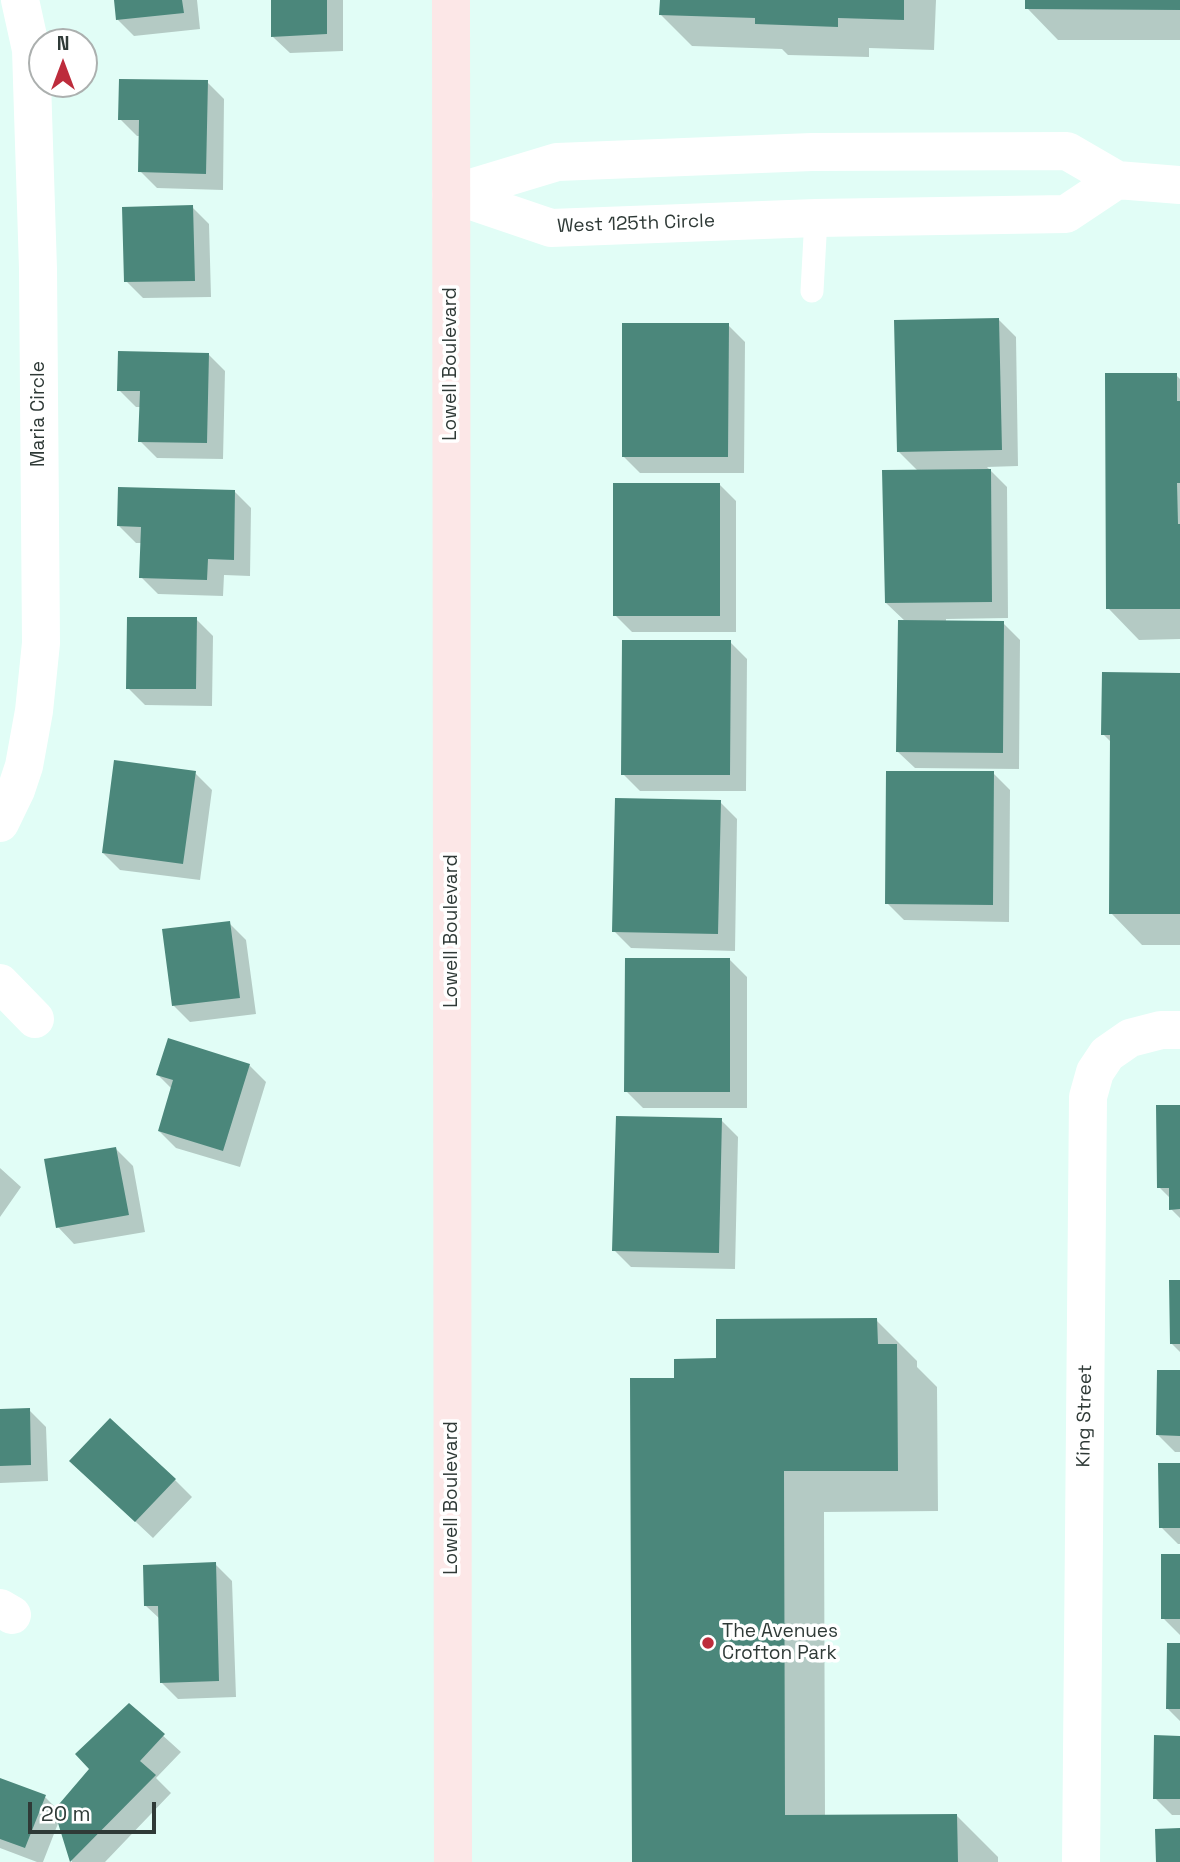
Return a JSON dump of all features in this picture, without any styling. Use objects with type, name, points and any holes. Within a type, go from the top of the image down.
[{"type":"main road","name":"Lowell Boulevard","points":[[451,0],[453,1862]]},
{"type":"street","name":"Maria Circle","points":[[0,823],[24,766],[34,711],[41,643],[38,242],[31,50],[20,0]]},
{"type":"street","points":[[451,194],[557,162],[812,152],[1067,151],[1117,180],[1180,185]]},
{"type":"street","name":"West 125th Circle","points":[[451,194],[551,228],[816,218],[1066,214],[1117,180]]},
{"type":"street","points":[[0,983],[35,1019]]},
{"type":"street","name":"King Street","points":[[1081,1862],[1088,1097],[1096,1072],[1107,1054],[1130,1038],[1161,1030],[1180,1030]]},
{"type":"lane","points":[[812,291],[816,218]]},
{"type":"building","points":[[114,0],[182,0],[184,13],[116,20]]},
{"type":"building","points":[[271,0],[327,0],[327,34],[271,37]]},
{"type":"building","points":[[660,0],[904,0],[904,20],[838,18],[838,27],[755,24],[755,18],[659,15]]},
{"type":"building","points":[[1025,0],[1180,0],[1180,10],[1025,9]]},
{"type":"building","points":[[119,79],[208,80],[206,174],[138,172],[139,120],[118,120]]},
{"type":"building","points":[[193,205],[195,281],[124,282],[122,207]]},
{"type":"building","points":[[999,318],[1002,450],[897,452],[894,320]]},
{"type":"building","points":[[622,323],[729,323],[728,457],[622,457]]},
{"type":"building","points":[[118,351],[209,353],[207,443],[138,442],[140,391],[117,391]]},
{"type":"building","points":[[1105,373],[1177,373],[1177,401],[1180,401],[1180,483],[1177,483],[1180,609],[1106,609]]},
{"type":"building","points":[[991,469],[992,602],[885,603],[882,470]]},
{"type":"building","points":[[613,483],[720,483],[720,616],[613,616]]},
{"type":"building","points":[[118,487],[235,490],[234,560],[208,559],[207,580],[139,578],[141,527],[117,526]]},
{"type":"building","points":[[127,617],[197,617],[196,689],[126,689]]},
{"type":"building","points":[[898,620],[1004,621],[1003,753],[896,752]]},
{"type":"building","points":[[622,640],[731,640],[730,775],[621,775]]},
{"type":"building","points":[[1102,672],[1180,673],[1180,914],[1109,914],[1110,735],[1101,735]]},
{"type":"building","points":[[114,760],[196,771],[183,864],[102,853]]},
{"type":"building","points":[[886,771],[994,771],[993,905],[885,904]]},
{"type":"building","points":[[615,798],[721,800],[718,934],[612,932]]},
{"type":"building","points":[[230,921],[240,998],[172,1006],[162,929]]},
{"type":"building","points":[[625,958],[730,958],[730,1092],[624,1092]]},
{"type":"building","points":[[168,1038],[250,1064],[223,1151],[158,1131],[173,1080],[156,1075]]},
{"type":"building","points":[[1156,1105],[1180,1105],[1180,1209],[1169,1210],[1169,1188],[1157,1188]]},
{"type":"building","points":[[616,1116],[722,1118],[719,1253],[612,1251]]},
{"type":"building","points":[[116,1147],[129,1215],[56,1228],[44,1159]]},
{"type":"building","points":[[1169,1280],[1180,1280],[1180,1344],[1170,1344]]},
{"type":"building","name":"The Avenues Crofton Park","points":[[877,1318],[878,1344],[897,1344],[898,1471],[784,1471],[785,1815],[957,1814],[958,1862],[632,1862],[630,1378],[674,1378],[674,1359],[716,1358],[716,1319]]},
{"type":"building","points":[[1157,1370],[1180,1370],[1180,1436],[1156,1435]]},
{"type":"building","points":[[30,1408],[31,1465],[0,1466],[0,1409]]},
{"type":"building","points":[[110,1418],[176,1479],[135,1522],[69,1461]]},
{"type":"building","points":[[1158,1463],[1180,1463],[1180,1528],[1159,1528]]},
{"type":"building","points":[[1161,1554],[1180,1554],[1180,1619],[1161,1619]]},
{"type":"building","points":[[216,1562],[219,1681],[160,1683],[158,1606],[144,1606],[143,1565]]},
{"type":"building","points":[[1167,1643],[1180,1643],[1180,1709],[1166,1709]]},
{"type":"building","points":[[129,1703],[165,1734],[140,1761],[156,1775],[70,1862],[54,1810],[89,1769],[75,1754]]},
{"type":"building","points":[[1154,1735],[1180,1736],[1180,1799],[1153,1799]]},
{"type":"building","points":[[0,1778],[46,1795],[25,1848],[0,1839]]},
{"type":"building","points":[[1180,1828],[1180,1862],[1156,1862],[1155,1829]]},
{"type":"place","name":"The Avenues Crofton Park","points":[[708,1643]]}]
